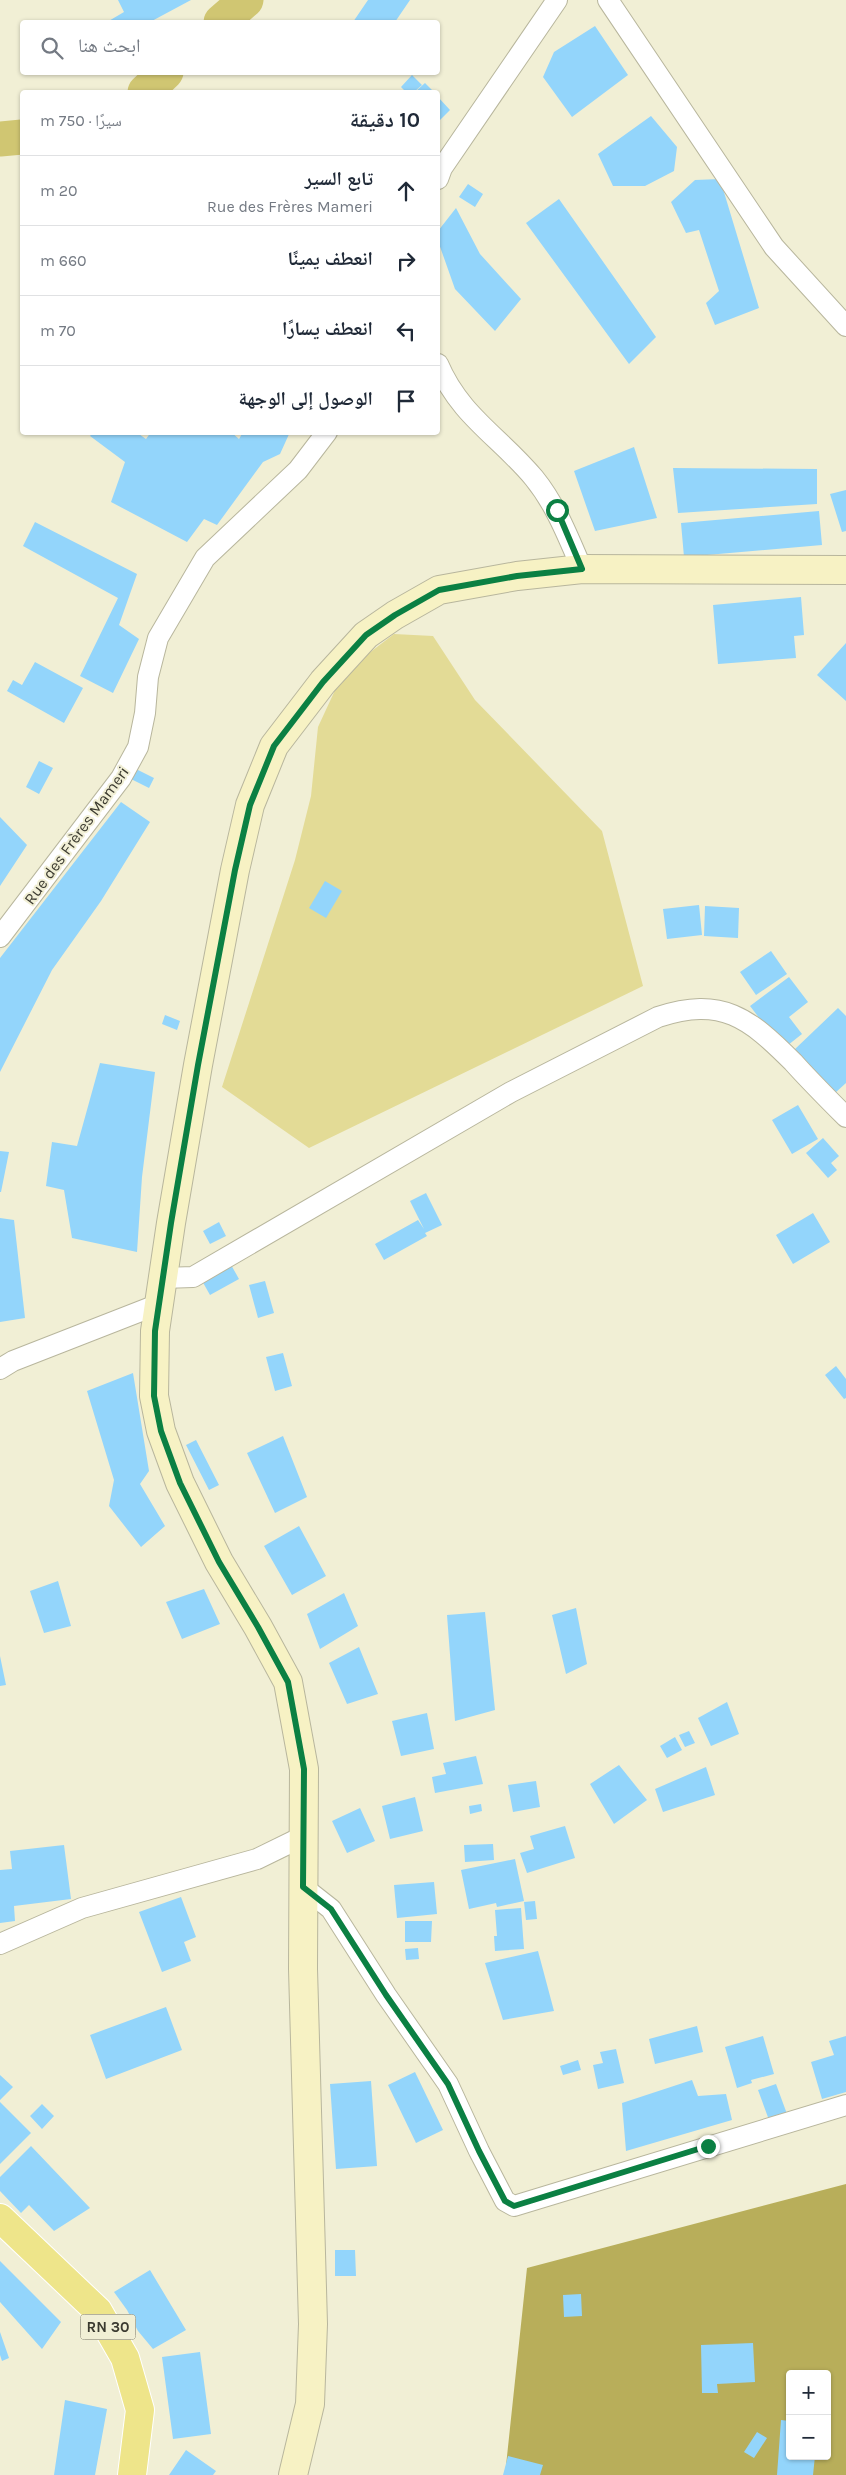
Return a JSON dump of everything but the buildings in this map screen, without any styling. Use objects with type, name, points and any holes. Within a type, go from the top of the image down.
[{"type":"main road","points":[[292,2475],[310,2404],[314,2324],[303,1969],[304,1769],[288,1682],[219,1562],[180,1483],[161,1431],[154,1396],[155,1331],[161,1291],[198,1065],[235,870],[250,805],[274,746],[323,682],[366,635],[395,615],[439,590],[517,576],[582,569],[846,570]]},
{"type":"main road","name":"RN 30","points":[[0,2218],[98,2311],[125,2358],[140,2410],[132,2475]]},
{"type":"street","points":[[440,174],[557,0]]},
{"type":"street","points":[[608,0],[774,247],[846,326]]},
{"type":"street","points":[[440,369],[445,381],[467,412],[533,477],[557,510],[582,569]]},
{"type":"street","name":"Rue des Frères Mameri","points":[[0,937],[121,778],[138,747],[145,712],[148,677],[158,638],[206,558],[298,470],[325,435]]},
{"type":"street","points":[[0,1368],[193,1277],[511,1092],[658,1016],[680,1010],[702,1008],[724,1011],[745,1020],[764,1032],[846,1118]]},
{"type":"street","points":[[0,1944],[82,1908],[257,1858],[304,1836]]},
{"type":"street","points":[[303,1887],[331,1909],[386,1995],[448,2084],[505,2201],[514,2206],[846,2105]]},
{"type":"shaded area","points":[[394,634],[433,636],[475,700],[602,831],[643,986],[309,1148],[222,1087],[295,860],[311,796],[318,727],[343,673]]},
{"type":"shaded area","points":[[846,2184],[846,2475],[505,2475],[527,2268]]},
{"type":"waterway","points":[[223,20],[246,0]]},
{"type":"waterway","points":[[147,90],[163,75]]},
{"type":"waterway","points":[[0,139],[20,137]]},
{"type":"route","points":[[557,510],[582,569],[517,576],[439,590],[395,615],[366,635],[323,682],[274,746],[250,805],[235,870],[198,1065],[155,1331],[154,1396],[161,1431],[180,1483],[219,1562],[288,1682],[304,1769],[303,1887],[331,1909],[386,1995],[448,2084],[505,2201],[514,2206],[708,2146]]}]
